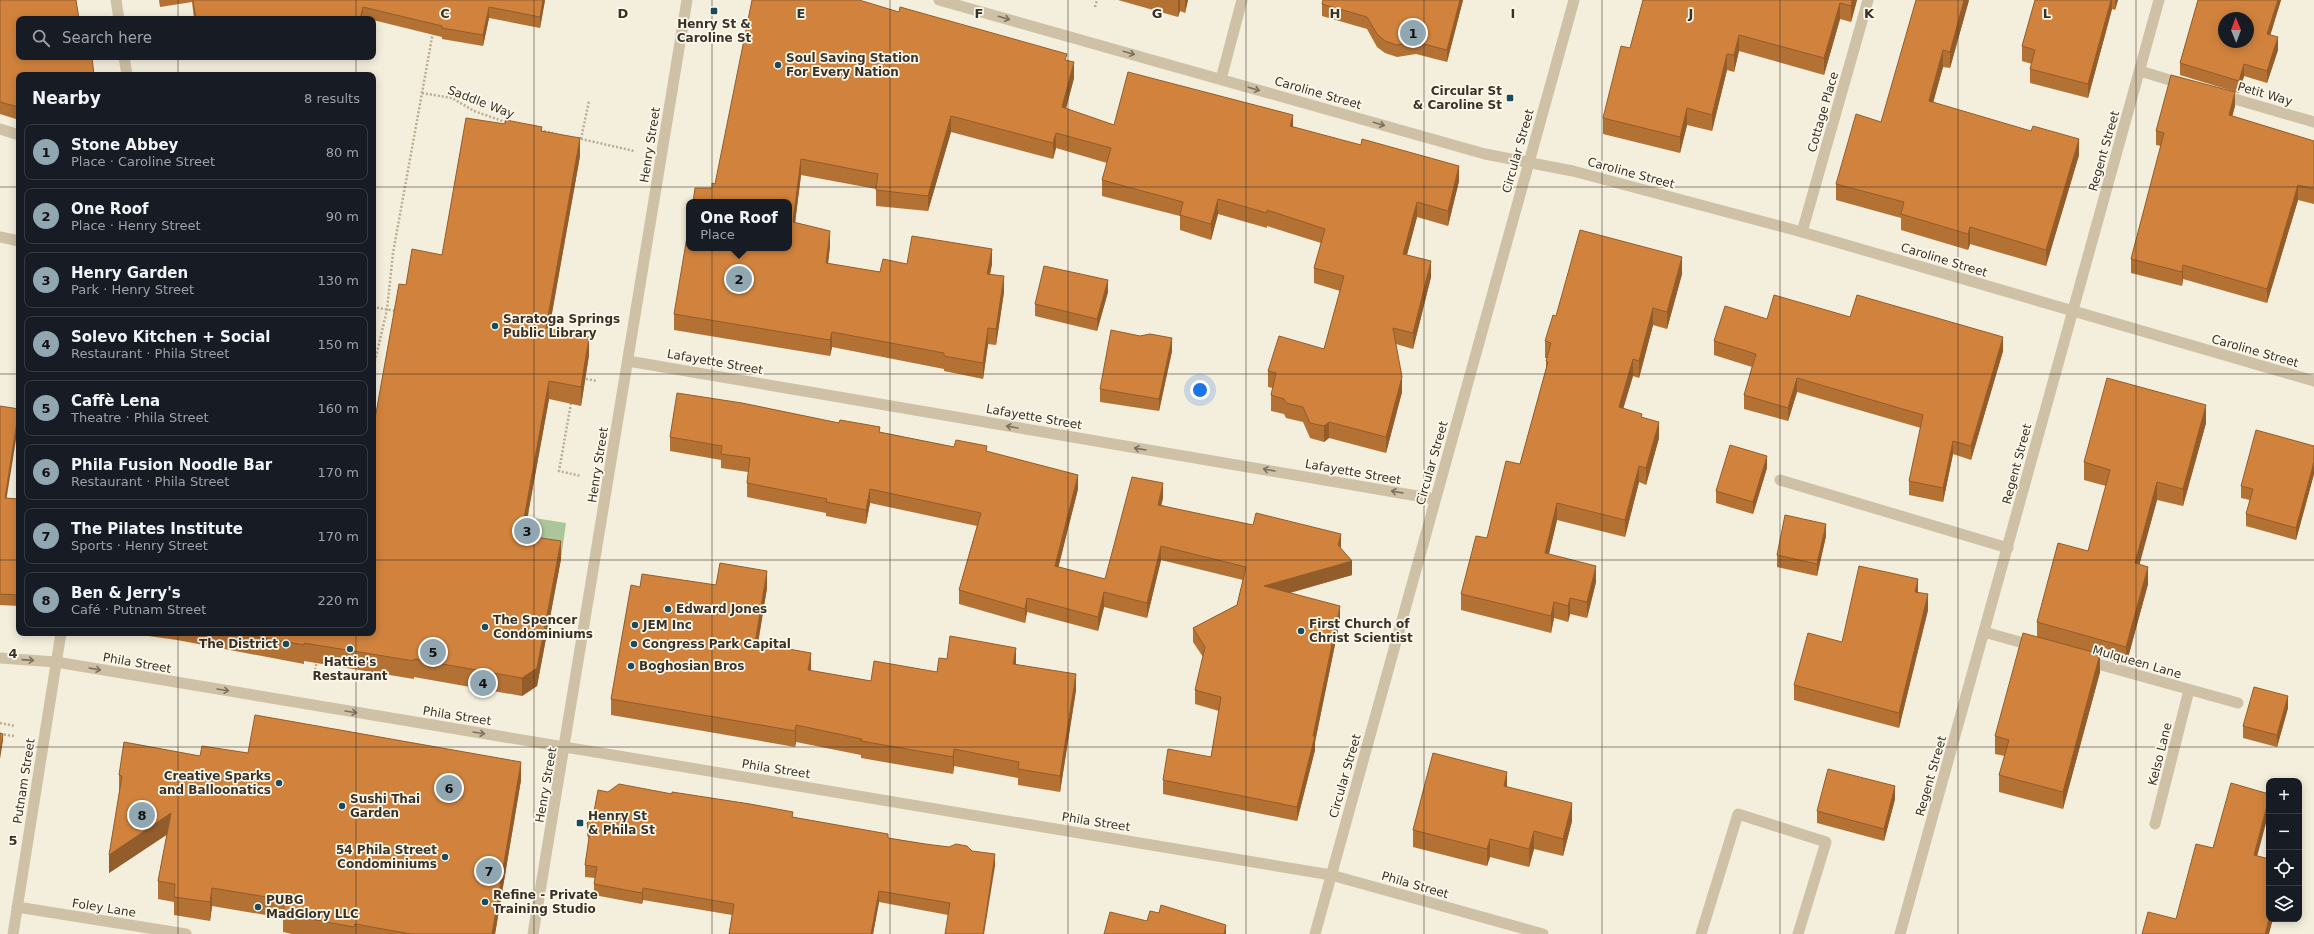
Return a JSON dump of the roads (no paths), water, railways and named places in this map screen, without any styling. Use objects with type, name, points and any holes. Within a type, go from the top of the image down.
[{"type":"street","points":[[116,0],[119,16]]},
{"type":"street","name":"Henry Street","points":[[534,934],[687,0]]},
{"type":"street","name":"Caroline Street","points":[[939,0],[1485,154],[1573,171],[1802,232],[2314,381]]},
{"type":"street","points":[[1221,79],[1242,0]]},
{"type":"street","name":"Circular Street","points":[[1315,934],[1574,0]]},
{"type":"street","name":"Cottage Place","points":[[1802,232],[1868,0]]},
{"type":"street","name":"Regent Street","points":[[1900,934],[2159,0]]},
{"type":"street","points":[[124,60],[126,72]]},
{"type":"street","points":[[2140,71],[2193,87]]},
{"type":"street","name":"Petit Way","points":[[2208,91],[2314,122]]},
{"type":"street","points":[[0,129],[16,134]]},
{"type":"street","points":[[0,237],[16,240]]},
{"type":"street","name":"Lafayette Street","points":[[628,361],[1435,499]]},
{"type":"street","points":[[1780,480],[2008,548]]},
{"type":"street","points":[[1984,632],[2045,650]]},
{"type":"street","name":"Putnam Street","points":[[13,934],[60,636]]},
{"type":"street","name":"Phila Street","points":[[0,658],[56,662],[1331,875],[1543,934]]},
{"type":"street","name":"Mulqueen Lane","points":[[2075,658],[2238,703]]},
{"type":"street","name":"Kelso Lane","points":[[2155,824],[2189,690]]},
{"type":"street","points":[[1701,934],[1738,814],[1826,842],[1798,934]]},
{"type":"street","name":"Foley Lane","points":[[17,907],[186,934]]},
{"type":"place","name":"Henry St & Caroline St","points":[[714,11]]},
{"type":"place","name":"Stone Abbey","points":[[1413,33]]},
{"type":"place","name":"Soul Saving Station For Every Nation","points":[[778,65]]},
{"type":"place","name":"Circular St & Caroline St","points":[[1510,98]]},
{"type":"place","name":"One Roof","points":[[739,279]]},
{"type":"place","name":"Saratoga Springs Public Library","points":[[495,326]]},
{"type":"place","name":"Henry Garden","points":[[527,531]]},
{"type":"place","name":"Edward Jones","points":[[668,609]]},
{"type":"place","name":"JEM Inc","points":[[635,625]]},
{"type":"place","name":"The Spencer Condominiums","points":[[485,627]]},
{"type":"place","name":"First Church of Christ Scientist","points":[[1301,631]]},
{"type":"place","name":"The District","points":[[286,644]]},
{"type":"place","name":"Congress Park Capital","points":[[634,644]]},
{"type":"place","name":"Hattie's Restaurant","points":[[350,649]]},
{"type":"place","name":"Caffè Lena","points":[[433,652]]},
{"type":"place","name":"Boghosian Bros","points":[[631,666]]},
{"type":"place","name":"Solevo Kitchen + Social","points":[[483,683]]},
{"type":"place","name":"Creative Sparks and Balloonatics","points":[[279,783]]},
{"type":"place","name":"Phila Fusion Noodle Bar","points":[[449,788]]},
{"type":"place","name":"Sushi Thai Garden","points":[[342,806]]},
{"type":"place","name":"Ben & Jerry's","points":[[142,815]]},
{"type":"place","name":"Henry St & Phila St","points":[[580,823]]},
{"type":"place","name":"54 Phila Street Condominiums","points":[[445,857]]},
{"type":"place","name":"The Pilates Institute","points":[[489,871]]},
{"type":"place","name":"Refine - Private Training Studio","points":[[485,902]]},
{"type":"place","name":"PUBG MadGlory LLC","points":[[258,907]]}]
